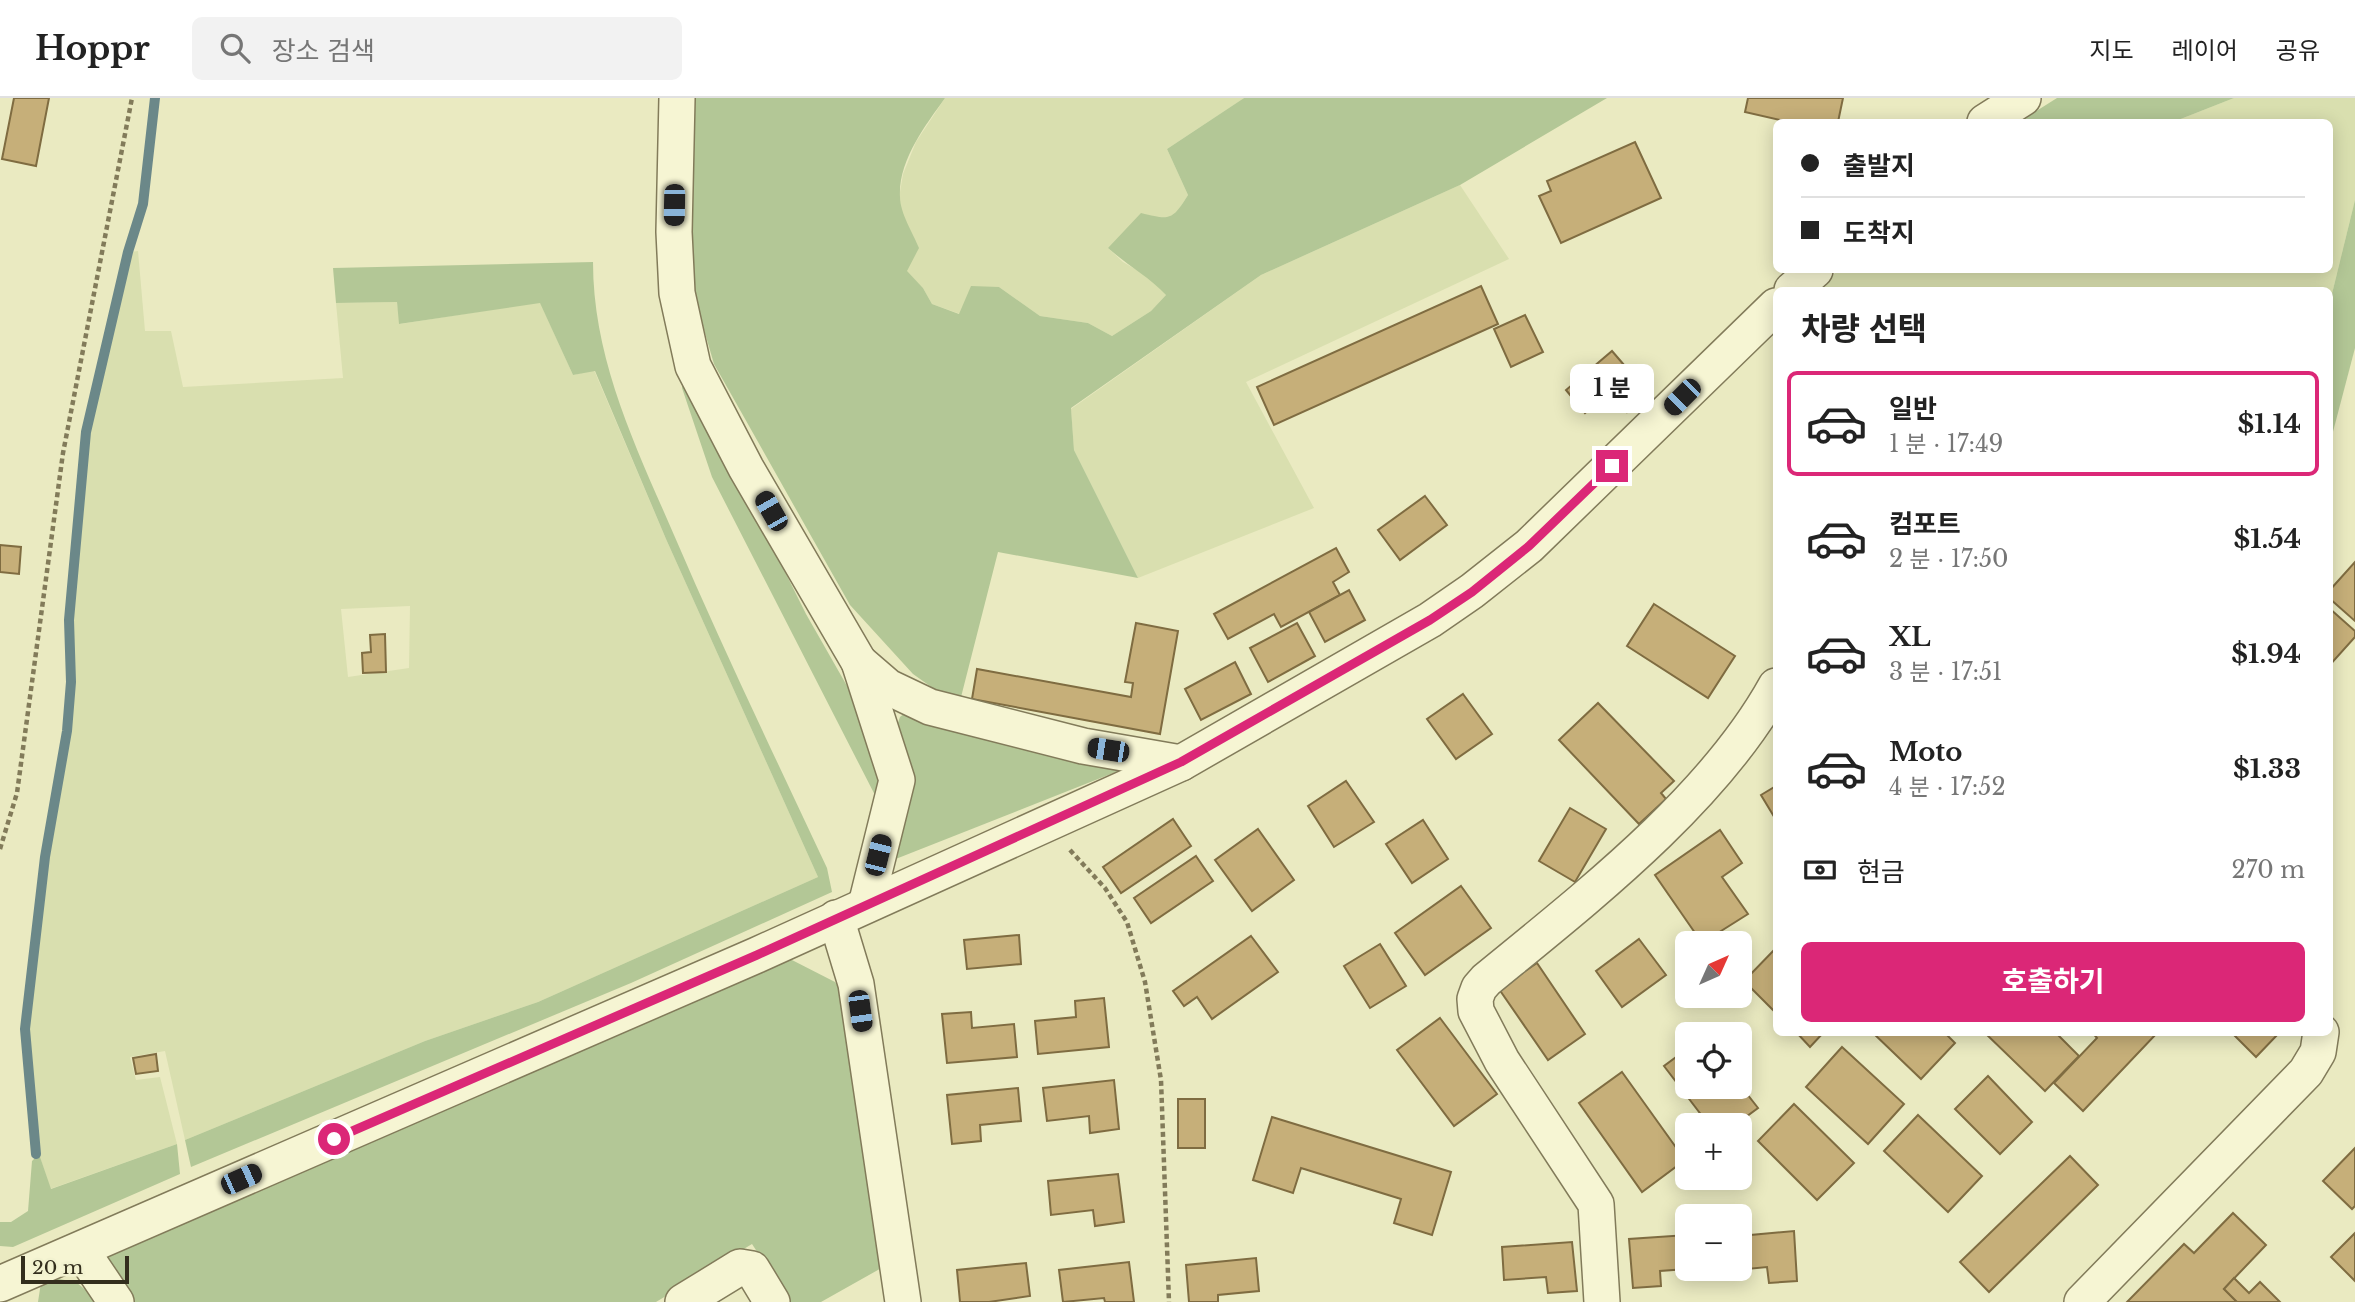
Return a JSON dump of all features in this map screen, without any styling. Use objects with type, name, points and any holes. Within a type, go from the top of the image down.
[{"type":"street","points":[[677,98],[674,232],[677,293],[693,366],[746,468],[859,662],[897,780],[851,912],[856,984],[903,1302]]},
{"type":"street","points":[[1990,119],[2023,98]]},
{"type":"street","points":[[1795,287],[1812,273]]},
{"type":"street","points":[[0,1284],[851,912],[1181,762],[1430,620],[1472,592],[1529,546],[1773,309]]},
{"type":"street","points":[[859,662],[888,687],[930,707],[1083,746],[1181,762]]},
{"type":"street","points":[[1602,1302],[1596,1205],[1502,1061],[1476,1011],[1475,999],[1486,980],[1682,809],[1732,748],[1773,690]]},
{"type":"street","points":[[2082,1302],[2306,1072],[2318,1052],[2320,1036]]},
{"type":"street","points":[[81,1250],[116,1302]]},
{"type":"street","points":[[684,1302],[740,1267],[752,1269],[772,1302]]},
{"type":"path","points":[[0,849],[17,793],[63,453],[132,98]]},
{"type":"path","points":[[1045,824],[1105,888],[1127,922],[1145,982],[1161,1080],[1168,1302]]},
{"type":"green space","points":[[690,98],[945,98],[914,144],[903,170],[901,203],[919,248],[907,271],[923,288],[932,304],[959,314],[971,286],[999,287],[1040,316],[1088,323],[1112,336],[1151,311],[1166,295],[1108,248],[1141,213],[1164,217],[1178,210],[1188,195],[1167,149],[1244,98],[1607,98],[1460,185],[1261,275],[1071,408],[1074,450],[1138,578],[998,552],[960,701],[937,691],[913,674],[850,605],[714,364],[691,285]]},
{"type":"green space","points":[[945,98],[1244,98],[1167,149],[1188,195],[1176,214],[1108,248],[1123,262],[1149,277],[1166,295],[1151,311],[1112,336],[1088,323],[1040,316],[999,287],[960,314],[932,304],[923,288],[906,271],[899,198],[903,174],[916,142]]},
{"type":"green space","points":[[2057,98],[2234,98],[2181,119],[2024,119]]},
{"type":"green space","points":[[2234,98],[2355,98],[2355,200],[2333,290],[2333,287],[1819,287],[1835,273],[2333,273],[2333,119],[2181,119]]},
{"type":"green space","points":[[1460,185],[1509,259],[1246,382],[1314,508],[1138,578],[1074,450],[1071,409],[1261,275]]},
{"type":"green space","points":[[2355,200],[2355,348],[2333,432],[2333,290]]},
{"type":"green space","points":[[138,251],[145,331],[171,331],[183,387],[343,378],[336,303],[397,302],[400,324],[540,302],[573,375],[594,370],[666,539],[818,877],[538,1002],[425,1041],[185,1140],[165,1051],[130,1057],[136,1080],[160,1077],[177,1144],[50,1189],[39,1154],[28,1029],[33,969],[47,858],[70,732],[72,620],[88,433],[131,252]],"holes":[[[410,606],[409,668],[348,677],[341,609]]]},
{"type":"green space","points":[[593,262],[600,334],[619,402],[645,469],[711,619],[827,868],[832,892],[631,983],[191,1167],[185,1140],[425,1041],[538,1002],[818,877],[666,539],[595,371],[573,375],[540,303],[399,324],[397,302],[336,303],[333,268]]},
{"type":"green space","points":[[683,367],[806,614],[871,728],[884,758],[878,801],[712,477],[682,388]]},
{"type":"green space","points":[[907,711],[1141,762],[883,864],[895,731],[900,717]]},
{"type":"green space","points":[[790,959],[835,982],[851,1006],[885,1266],[821,1302],[790,1302],[752,1244],[656,1302],[129,1302],[106,1263],[109,1255],[774,961]]},
{"type":"green space","points":[[177,1144],[180,1174],[13,1247],[0,1246],[0,1222],[11,1222],[28,1211],[32,1161],[39,1154],[51,1189]]},
{"type":"green space","points":[[42,1276],[76,1282],[100,1302],[38,1302]]},
{"type":"building","points":[[14,98],[49,98],[36,166],[2,159]]},
{"type":"building","points":[[1748,98],[1843,98],[1839,119],[1776,119],[1745,112]]},
{"type":"building","points":[[1635,142],[1661,198],[1561,243],[1539,196],[1551,191],[1547,181]]},
{"type":"building","points":[[1481,286],[1498,324],[1274,425],[1257,387]]},
{"type":"building","points":[[1525,315],[1543,352],[1511,367],[1494,329]]},
{"type":"building","points":[[1612,351],[1649,394],[1627,412],[1610,392],[1585,413],[1566,390]]},
{"type":"building","points":[[1425,496],[1447,525],[1400,560],[1378,530]]},
{"type":"building","points":[[0,545],[21,547],[19,574],[0,572]]},
{"type":"building","points":[[1336,548],[1349,572],[1333,582],[1340,595],[1281,627],[1274,614],[1228,639],[1214,614]]},
{"type":"building","points":[[2355,562],[2355,621],[2333,602],[2333,587]]},
{"type":"building","points":[[1349,590],[1365,620],[1325,642],[1309,612]]},
{"type":"building","points":[[1654,604],[1735,656],[1708,698],[1627,646]]},
{"type":"building","points":[[2333,612],[2355,631],[2355,637],[2333,662]]},
{"type":"building","points":[[1136,623],[1178,631],[1160,734],[972,699],[977,669],[1131,697],[1133,683],[1125,682]]},
{"type":"building","points":[[1297,623],[1315,656],[1268,682],[1250,648]]},
{"type":"building","points":[[385,634],[386,672],[363,673],[362,653],[371,652],[370,635]]},
{"type":"building","points":[[1235,662],[1251,694],[1201,720],[1185,689]]},
{"type":"building","points":[[1463,694],[1492,734],[1456,759],[1427,719]]},
{"type":"building","points":[[1598,703],[1674,781],[1661,793],[1666,799],[1639,824],[1559,740]]},
{"type":"building","points":[[1346,781],[1374,822],[1334,847],[1308,806]]},
{"type":"building","points":[[1773,788],[1773,815],[1761,795]]},
{"type":"building","points":[[1570,808],[1606,829],[1575,882],[1539,861]]},
{"type":"building","points":[[1173,819],[1191,846],[1121,893],[1103,867]]},
{"type":"building","points":[[1423,820],[1448,859],[1412,883],[1386,844]]},
{"type":"building","points":[[1258,829],[1294,880],[1252,911],[1215,860]]},
{"type":"building","points":[[1720,830],[1742,863],[1722,877],[1748,914],[1721,931],[1694,931],[1655,875]]},
{"type":"building","points":[[1196,856],[1213,881],[1151,923],[1134,898]]},
{"type":"building","points":[[1461,886],[1491,928],[1425,975],[1395,933]]},
{"type":"building","points":[[1019,935],[1021,964],[967,969],[964,940]]},
{"type":"building","points":[[1251,936],[1278,972],[1212,1019],[1197,997],[1184,1006],[1173,991]]},
{"type":"building","points":[[1639,939],[1666,975],[1622,1007],[1596,971]]},
{"type":"building","points":[[1380,944],[1406,986],[1370,1008],[1344,966]]},
{"type":"building","points":[[1773,951],[1773,1010],[1752,989],[1752,973]]},
{"type":"building","points":[[1537,963],[1585,1034],[1548,1060],[1499,989]]},
{"type":"building","points":[[1104,998],[1109,1047],[1038,1054],[1035,1021],[1076,1017],[1075,1001]]},
{"type":"building","points":[[971,1012],[972,1028],[1014,1024],[1017,1057],[947,1063],[942,1014]]},
{"type":"building","points":[[1440,1018],[1497,1094],[1454,1126],[1397,1050]]},
{"type":"building","points":[[1800,1036],[1820,1036],[1810,1047]]},
{"type":"building","points":[[1876,1036],[1948,1036],[1955,1043],[1921,1079]]},
{"type":"building","points":[[1988,1036],[2059,1036],[2079,1056],[2045,1091]]},
{"type":"building","points":[[2095,1036],[2154,1036],[2083,1111],[2054,1083],[2097,1038]]},
{"type":"building","points":[[2235,1036],[2276,1036],[2256,1057]]},
{"type":"building","points":[[1842,1047],[1904,1104],[1868,1144],[1806,1087]]},
{"type":"building","points":[[156,1054],[158,1071],[136,1074],[133,1058]]},
{"type":"building","points":[[1675,1058],[1675,1080],[1664,1066]]},
{"type":"building","points":[[1622,1072],[1675,1146],[1675,1167],[1642,1192],[1579,1103]]},
{"type":"building","points":[[1988,1076],[2032,1122],[2000,1154],[1955,1109]]},
{"type":"building","points":[[1114,1080],[1119,1129],[1090,1133],[1089,1116],[1047,1121],[1043,1088]]},
{"type":"building","points":[[1018,1088],[1021,1121],[980,1125],[981,1141],[952,1144],[947,1095]]},
{"type":"building","points":[[1178,1099],[1205,1099],[1205,1148],[1178,1148]]},
{"type":"building","points":[[1689,1099],[1751,1099],[1758,1108],[1751,1113],[1700,1113]]},
{"type":"building","points":[[1794,1104],[1854,1163],[1817,1200],[1758,1141]]},
{"type":"building","points":[[1918,1115],[1982,1176],[1948,1212],[1884,1151]]},
{"type":"building","points":[[1272,1117],[1451,1172],[1432,1235],[1394,1223],[1401,1199],[1301,1168],[1293,1193],[1253,1180]]},
{"type":"building","points":[[2355,1148],[2355,1206],[2352,1209],[2323,1181]]},
{"type":"building","points":[[2070,1156],[2098,1185],[1989,1292],[1960,1262]]},
{"type":"building","points":[[1118,1174],[1124,1222],[1095,1226],[1093,1210],[1051,1215],[1048,1181]]},
{"type":"building","points":[[2233,1213],[2266,1245],[2224,1289],[2237,1302],[2127,1302],[2184,1244],[2194,1253]]},
{"type":"building","points":[[1794,1231],[1797,1281],[1769,1283],[1767,1267],[1752,1268],[1752,1235]]},
{"type":"building","points":[[2355,1233],[2355,1281],[2331,1257]]},
{"type":"building","points":[[1675,1236],[1675,1270],[1660,1271],[1661,1286],[1633,1288],[1629,1239]]},
{"type":"building","points":[[1572,1242],[1577,1291],[1548,1293],[1546,1277],[1504,1280],[1502,1247]]},
{"type":"building","points":[[1256,1258],[1259,1291],[1218,1295],[1218,1302],[1189,1302],[1186,1265]]},
{"type":"building","points":[[1129,1262],[1134,1302],[1105,1302],[1104,1298],[1063,1302],[1059,1270]]},
{"type":"building","points":[[1026,1263],[1030,1296],[989,1302],[960,1302],[957,1270]]},
{"type":"building","points":[[2234,1278],[2249,1293],[2260,1282],[2280,1302],[2237,1302],[2224,1289]]},
{"type":"waterway","points":[[36,1154],[25,1029],[45,857],[67,731],[71,682],[69,620],[86,432],[128,252],[143,204],[155,98]]},
{"type":"route","points":[[334,1139],[757,955],[1181,762],[1430,620],[1472,592],[1529,546],[1612,466]]}]
